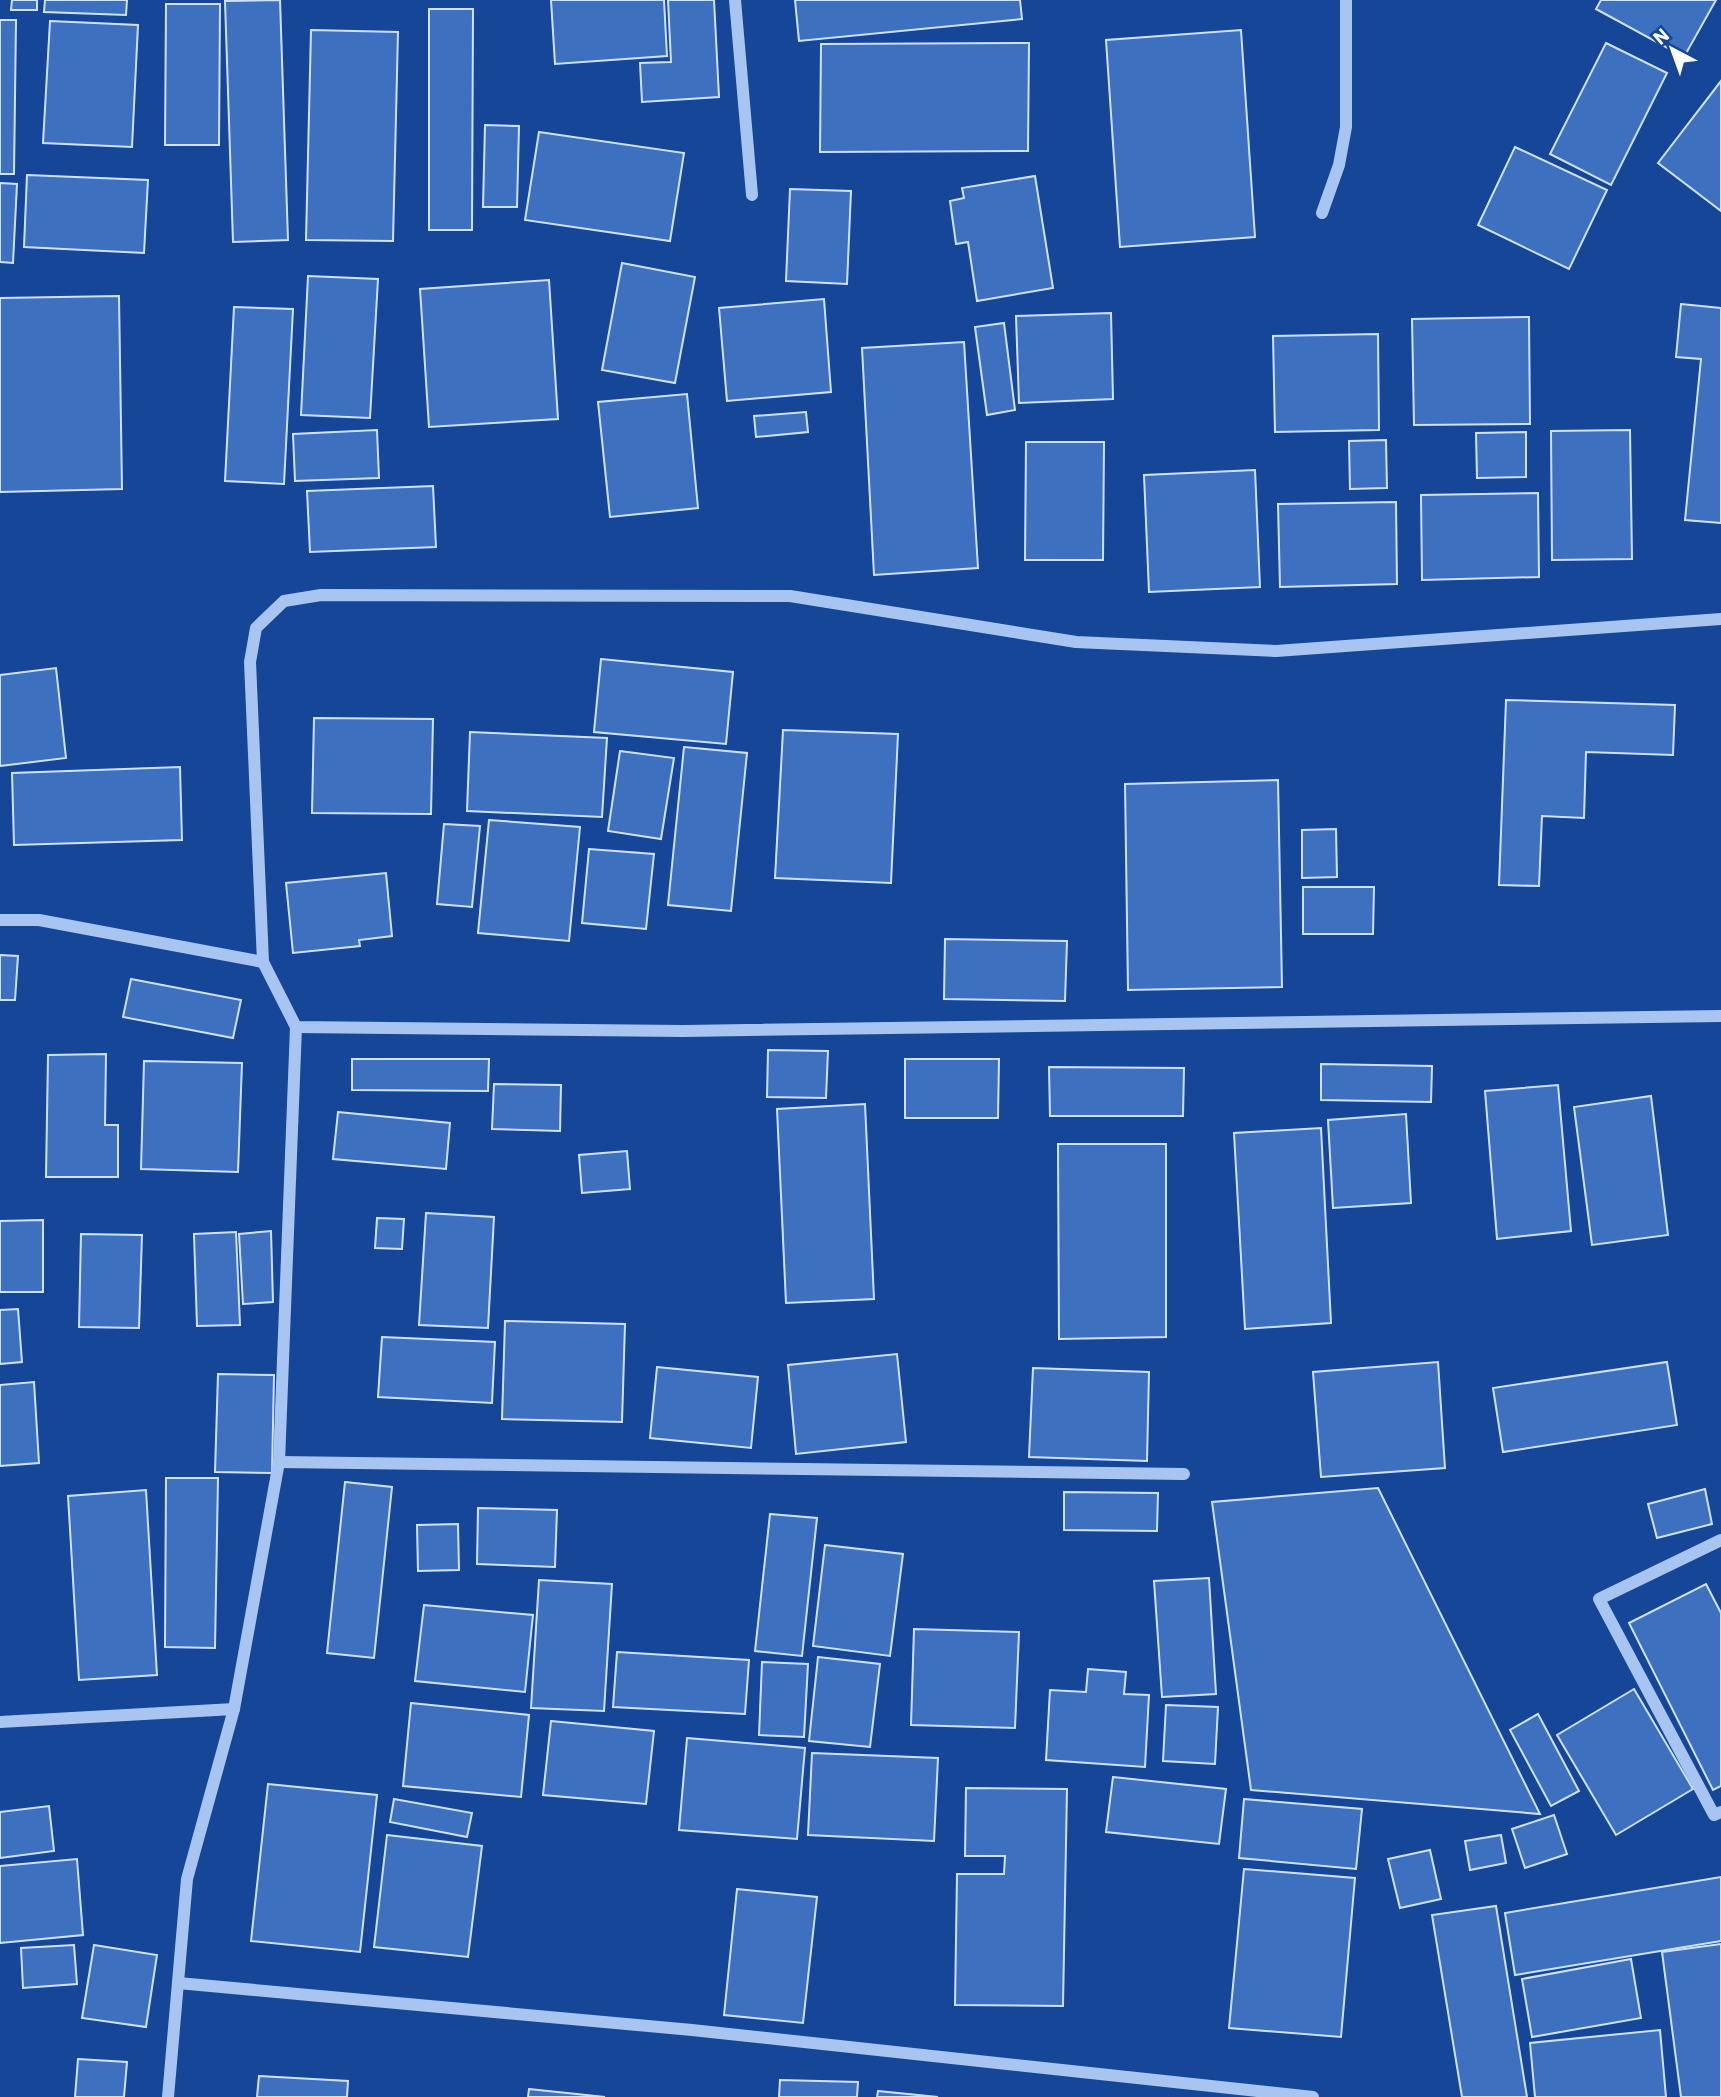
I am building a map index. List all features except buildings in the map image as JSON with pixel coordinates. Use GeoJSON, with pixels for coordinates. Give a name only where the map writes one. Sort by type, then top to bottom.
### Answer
{"type":"FeatureCollection","features":[{"type":"Feature","properties":{"kind":"street"},"geometry":{"type":"LineString","coordinates":[[735,0],[752,195]]}},
{"type":"Feature","properties":{"kind":"street"},"geometry":{"type":"LineString","coordinates":[[1322,213],[1339,165],[1346,127],[1346,0]]}},
{"type":"Feature","properties":{"kind":"street"},"geometry":{"type":"LineString","coordinates":[[168,2097],[187,1879],[234,1709],[279,1462],[296,1027],[262,962],[250,662],[256,628],[284,601],[321,594],[790,596],[1076,642],[1276,651],[1721,619]]}},
{"type":"Feature","properties":{"kind":"street"},"geometry":{"type":"LineString","coordinates":[[0,920],[39,920],[262,962]]}},
{"type":"Feature","properties":{"kind":"street"},"geometry":{"type":"LineString","coordinates":[[296,1027],[682,1031],[1721,1016]]}},
{"type":"Feature","properties":{"kind":"street"},"geometry":{"type":"LineString","coordinates":[[279,1462],[1184,1474]]}},
{"type":"Feature","properties":{"kind":"street"},"geometry":{"type":"LineString","coordinates":[[1721,1540],[1599,1599],[1714,1815],[1721,1812]]}},
{"type":"Feature","properties":{"kind":"street"},"geometry":{"type":"LineString","coordinates":[[0,1722],[234,1709]]}},
{"type":"Feature","properties":{"kind":"street"},"geometry":{"type":"LineString","coordinates":[[177,1983],[692,2030],[1313,2097]]}}]}
